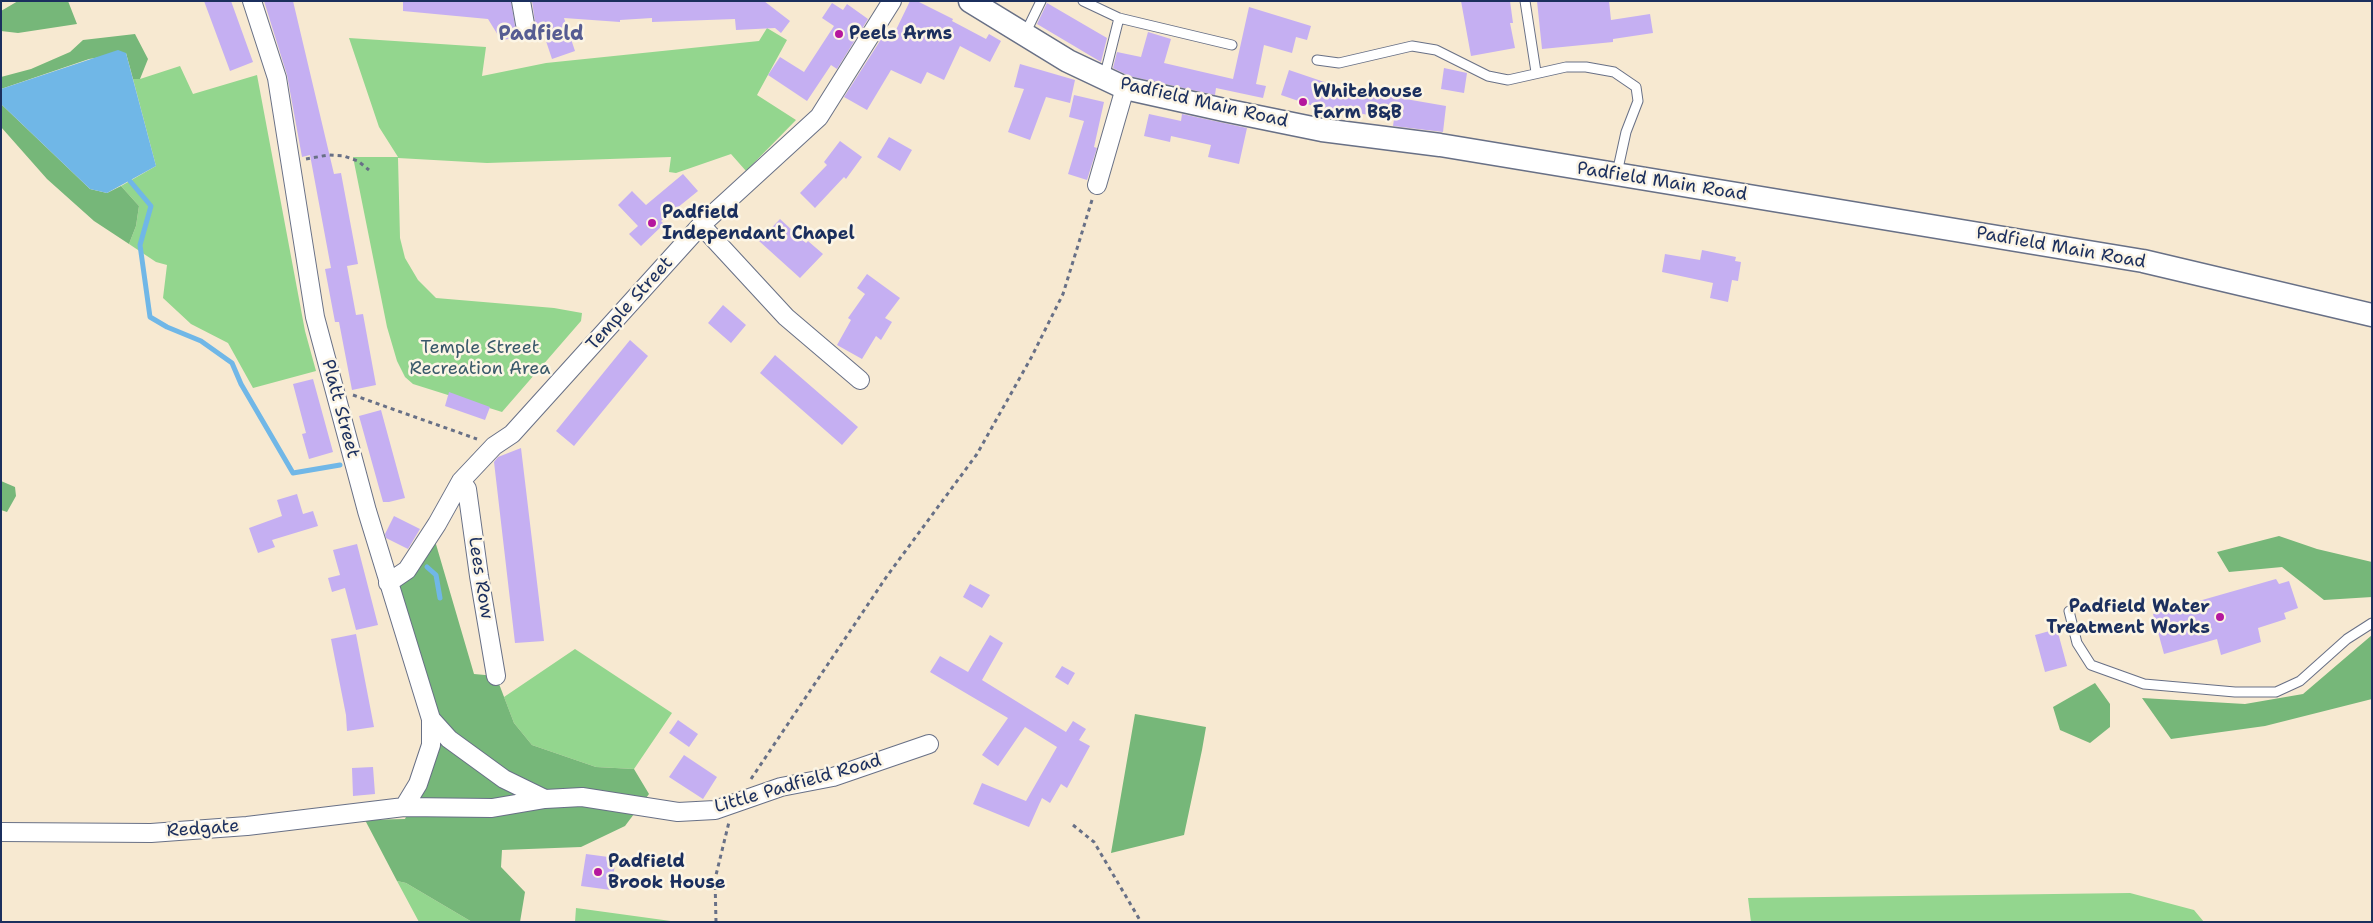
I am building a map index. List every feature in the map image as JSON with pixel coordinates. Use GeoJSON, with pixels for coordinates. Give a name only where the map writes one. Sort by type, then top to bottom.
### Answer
{"type":"FeatureCollection","features":[{"type":"Feature","properties":{"kind":"street","name":"Platt Street"},"geometry":{"type":"LineString","coordinates":[[252,1],[278,78],[315,317],[388,583],[432,719],[431,746],[418,784],[404,807]]}},
{"type":"Feature","properties":{"kind":"street"},"geometry":{"type":"LineString","coordinates":[[521,1],[526,24]]}},
{"type":"Feature","properties":{"kind":"street","name":"Temple Street"},"geometry":{"type":"LineString","coordinates":[[388,583],[407,570],[437,524],[461,482],[494,446],[512,434],[701,225],[818,117],[892,1]]}},
{"type":"Feature","properties":{"kind":"street","name":"Padfield Main Road"},"geometry":{"type":"LineString","coordinates":[[970,1],[1068,61],[1125,88],[1322,130],[1440,145],[1616,176],[1696,186],[2143,261],[2372,315]]}},
{"type":"Feature","properties":{"kind":"street"},"geometry":{"type":"LineString","coordinates":[[1097,185],[1125,88]]}},
{"type":"Feature","properties":{"kind":"street"},"geometry":{"type":"LineString","coordinates":[[701,225],[786,317],[860,380]]}},
{"type":"Feature","properties":{"kind":"street","name":"Lees Row"},"geometry":{"type":"LineString","coordinates":[[461,482],[467,489],[478,576],[496,676]]}},
{"type":"Feature","properties":{"kind":"street","name":"Little Padfield Road"},"geometry":{"type":"LineString","coordinates":[[432,719],[449,739],[504,779],[545,799]]}},
{"type":"Feature","properties":{"kind":"street","name":"Little Padfield Road"},"geometry":{"type":"LineString","coordinates":[[404,807],[492,808],[545,799],[582,798],[678,812],[716,810],[781,787],[833,777],[929,744]]}},
{"type":"Feature","properties":{"kind":"street","name":"Redgate"},"geometry":{"type":"LineString","coordinates":[[1,832],[170,831],[247,826],[404,807]]}},
{"type":"Feature","properties":{"kind":"lane"},"geometry":{"type":"LineString","coordinates":[[1025,34],[1041,1]]}},
{"type":"Feature","properties":{"kind":"lane"},"geometry":{"type":"LineString","coordinates":[[1083,1],[1119,18],[1232,45]]}},
{"type":"Feature","properties":{"kind":"lane"},"geometry":{"type":"LineString","coordinates":[[1525,1],[1536,72]]}},
{"type":"Feature","properties":{"kind":"lane"},"geometry":{"type":"LineString","coordinates":[[1104,78],[1119,18]]}},
{"type":"Feature","properties":{"kind":"lane"},"geometry":{"type":"LineString","coordinates":[[1317,60],[1339,63],[1412,46],[1436,50],[1488,76],[1508,80],[1536,72],[1566,67],[1586,67],[1614,72],[1636,87],[1638,101],[1626,132],[1616,176]]}},
{"type":"Feature","properties":{"kind":"lane"},"geometry":{"type":"LineString","coordinates":[[2069,611],[2077,643],[2091,665],[2144,684],[2235,692],[2276,692],[2300,681],[2347,639],[2372,622]]}},
{"type":"Feature","properties":{"kind":"path"},"geometry":{"type":"LineString","coordinates":[[290,162],[328,156],[344,156],[358,161],[369,170]]}},
{"type":"Feature","properties":{"kind":"path"},"geometry":{"type":"LineString","coordinates":[[716,922],[715,879],[734,804],[887,576],[977,454],[1031,358],[1062,294],[1097,185]]}},
{"type":"Feature","properties":{"kind":"path"},"geometry":{"type":"LineString","coordinates":[[336,394],[354,395],[494,446]]}},
{"type":"Feature","properties":{"kind":"path"},"geometry":{"type":"LineString","coordinates":[[1073,825],[1094,842],[1141,922]]}},
{"type":"Feature","properties":{"kind":"green space"},"geometry":{"type":"Polygon","coordinates":[[[18,1],[68,1],[77,24],[18,33],[1,31],[1,11],[18,1]]]}},
{"type":"Feature","properties":{"kind":"green space","name":"Temple Street Recreation Area"},"geometry":{"type":"Polygon","coordinates":[[[767,28],[787,40],[757,95],[796,120],[746,171],[731,154],[676,173],[669,172],[671,157],[487,163],[398,158],[400,238],[405,258],[418,280],[436,298],[554,308],[582,313],[581,321],[502,412],[413,384],[405,377],[397,361],[387,327],[353,157],[398,157],[379,127],[349,38],[486,47],[482,76],[546,63],[759,41],[767,28]]]}},
{"type":"Feature","properties":{"kind":"green space"},"geometry":{"type":"Polygon","coordinates":[[[135,34],[148,59],[140,79],[133,79],[126,53],[89,59],[1,89],[1,77],[31,69],[70,52],[83,40],[135,34]]]}},
{"type":"Feature","properties":{"kind":"green space"},"geometry":{"type":"Polygon","coordinates":[[[180,66],[193,94],[257,75],[305,331],[316,371],[253,388],[228,343],[191,324],[163,298],[167,265],[156,262],[129,244],[136,226],[139,206],[121,186],[156,166],[133,79],[140,79],[180,66]]]}},
{"type":"Feature","properties":{"kind":"green space"},"geometry":{"type":"Polygon","coordinates":[[[1,104],[90,189],[107,193],[121,186],[139,206],[136,226],[129,244],[94,221],[47,179],[1,127],[1,104]]]}},
{"type":"Feature","properties":{"kind":"green space"},"geometry":{"type":"Polygon","coordinates":[[[1,481],[15,487],[16,496],[7,512],[1,510],[1,481]]]}},
{"type":"Feature","properties":{"kind":"green space"},"geometry":{"type":"Polygon","coordinates":[[[433,534],[474,674],[496,676],[514,723],[532,745],[596,767],[634,769],[649,794],[625,826],[581,847],[502,850],[501,867],[525,892],[520,922],[472,922],[406,883],[397,881],[365,820],[405,819],[438,747],[394,586],[433,534]]]}},
{"type":"Feature","properties":{"kind":"green space"},"geometry":{"type":"Polygon","coordinates":[[[2279,536],[2317,549],[2372,562],[2372,597],[2324,600],[2282,567],[2229,572],[2217,552],[2279,536]]]}},
{"type":"Feature","properties":{"kind":"green space"},"geometry":{"type":"Polygon","coordinates":[[[2372,635],[2372,699],[2265,726],[2171,739],[2142,698],[2245,704],[2303,694],[2372,635]]]}},
{"type":"Feature","properties":{"kind":"green space"},"geometry":{"type":"Polygon","coordinates":[[[575,649],[672,713],[634,769],[596,767],[532,745],[514,723],[504,697],[575,649]]]}},
{"type":"Feature","properties":{"kind":"green space"},"geometry":{"type":"Polygon","coordinates":[[[2095,683],[2110,704],[2110,727],[2090,743],[2060,730],[2053,707],[2095,683]]]}},
{"type":"Feature","properties":{"kind":"green space"},"geometry":{"type":"Polygon","coordinates":[[[1135,714],[1206,727],[1184,835],[1111,853],[1135,714]]]}},
{"type":"Feature","properties":{"kind":"green space"},"geometry":{"type":"Polygon","coordinates":[[[397,881],[406,883],[472,922],[419,922],[397,881]]]}},
{"type":"Feature","properties":{"kind":"green space"},"geometry":{"type":"Polygon","coordinates":[[[2130,893],[2194,910],[2204,922],[1751,922],[1748,898],[2130,893]]]}},
{"type":"Feature","properties":{"kind":"green space"},"geometry":{"type":"Polygon","coordinates":[[[576,908],[678,922],[575,922],[576,908]]]}},
{"type":"Feature","properties":{"kind":"water"},"geometry":{"type":"Polygon","coordinates":[[[118,50],[126,53],[156,166],[107,193],[90,189],[1,104],[1,89],[118,50]]]}},
{"type":"Feature","properties":{"kind":"building"},"geometry":{"type":"Polygon","coordinates":[[[204,1],[231,1],[253,62],[230,71],[204,1]]]}},
{"type":"Feature","properties":{"kind":"building"},"geometry":{"type":"Polygon","coordinates":[[[264,1],[293,1],[334,174],[341,173],[358,264],[347,266],[356,315],[363,314],[376,385],[352,390],[339,322],[335,322],[325,269],[331,268],[310,155],[302,157],[287,75],[264,1]]]}},
{"type":"Feature","properties":{"kind":"building"},"geometry":{"type":"Polygon","coordinates":[[[403,1],[511,1],[515,26],[522,34],[501,40],[488,19],[403,11],[403,1]]]}},
{"type":"Feature","properties":{"kind":"building"},"geometry":{"type":"Polygon","coordinates":[[[532,1],[764,1],[790,21],[781,33],[775,28],[736,30],[735,19],[652,22],[652,18],[620,20],[620,22],[564,18],[575,51],[552,59],[541,26],[534,29],[532,1]]]}},
{"type":"Feature","properties":{"kind":"building"},"geometry":{"type":"Polygon","coordinates":[[[910,1],[917,1],[953,19],[952,21],[986,39],[989,34],[1001,41],[990,62],[960,46],[944,80],[927,72],[921,84],[891,70],[867,110],[844,97],[887,30],[894,34],[910,1]]]}},
{"type":"Feature","properties":{"kind":"building"},"geometry":{"type":"Polygon","coordinates":[[[1461,1],[1510,1],[1513,23],[1510,23],[1515,48],[1471,56],[1461,1]]]}},
{"type":"Feature","properties":{"kind":"building"},"geometry":{"type":"Polygon","coordinates":[[[1537,1],[1609,1],[1611,20],[1650,14],[1653,33],[1613,39],[1613,42],[1542,49],[1537,1]]]}},
{"type":"Feature","properties":{"kind":"building"},"geometry":{"type":"Polygon","coordinates":[[[832,3],[843,10],[847,4],[868,19],[837,69],[831,65],[807,101],[768,75],[780,57],[804,72],[834,26],[822,18],[832,3]]]}},
{"type":"Feature","properties":{"kind":"building"},"geometry":{"type":"Polygon","coordinates":[[[1047,3],[1107,38],[1101,62],[1037,24],[1047,3]]]}},
{"type":"Feature","properties":{"kind":"building"},"geometry":{"type":"Polygon","coordinates":[[[1249,7],[1311,26],[1307,40],[1296,37],[1292,53],[1264,45],[1256,84],[1266,86],[1263,98],[1216,88],[1215,95],[1129,76],[1113,68],[1117,52],[1141,57],[1148,32],[1171,39],[1164,63],[1233,79],[1249,7]]]}},
{"type":"Feature","properties":{"kind":"building"},"geometry":{"type":"Polygon","coordinates":[[[1020,64],[1075,80],[1070,103],[1046,97],[1030,140],[1008,132],[1024,89],[1014,87],[1020,64]]]}},
{"type":"Feature","properties":{"kind":"building"},"geometry":{"type":"Polygon","coordinates":[[[1444,68],[1467,73],[1464,93],[1441,89],[1444,68]]]}},
{"type":"Feature","properties":{"kind":"building"},"geometry":{"type":"Polygon","coordinates":[[[1289,70],[1342,88],[1446,106],[1443,132],[1393,126],[1394,119],[1326,108],[1325,110],[1281,95],[1289,70]]]}},
{"type":"Feature","properties":{"kind":"building"},"geometry":{"type":"Polygon","coordinates":[[[1074,95],[1104,102],[1094,147],[1097,148],[1087,180],[1068,174],[1084,121],[1069,117],[1074,95]]]}},
{"type":"Feature","properties":{"kind":"building"},"geometry":{"type":"Polygon","coordinates":[[[1149,114],[1181,121],[1182,114],[1247,128],[1239,164],[1208,157],[1211,145],[1171,136],[1170,142],[1144,136],[1149,114]]]}},
{"type":"Feature","properties":{"kind":"building"},"geometry":{"type":"Polygon","coordinates":[[[889,137],[912,150],[900,171],[877,157],[889,137]]]}},
{"type":"Feature","properties":{"kind":"building"},"geometry":{"type":"Polygon","coordinates":[[[840,141],[862,157],[846,179],[844,177],[815,208],[800,193],[827,165],[824,162],[840,141]]]}},
{"type":"Feature","properties":{"kind":"building"},"geometry":{"type":"Polygon","coordinates":[[[683,174],[698,191],[661,221],[664,224],[641,246],[629,234],[638,226],[618,205],[632,191],[646,205],[683,174]]]}},
{"type":"Feature","properties":{"kind":"building"},"geometry":{"type":"Polygon","coordinates":[[[780,219],[806,243],[808,241],[823,254],[800,278],[759,241],[780,219]]]}},
{"type":"Feature","properties":{"kind":"building"},"geometry":{"type":"Polygon","coordinates":[[[1702,250],[1736,257],[1735,261],[1741,262],[1738,281],[1732,280],[1728,302],[1710,298],[1713,283],[1662,272],[1665,254],[1700,260],[1702,250]]]}},
{"type":"Feature","properties":{"kind":"building"},"geometry":{"type":"Polygon","coordinates":[[[867,274],[900,298],[885,318],[892,322],[881,340],[876,336],[862,359],[837,345],[851,320],[848,318],[865,294],[857,288],[867,274]]]}},
{"type":"Feature","properties":{"kind":"building"},"geometry":{"type":"Polygon","coordinates":[[[723,305],[746,325],[731,343],[708,323],[723,305]]]}},
{"type":"Feature","properties":{"kind":"building"},"geometry":{"type":"Polygon","coordinates":[[[630,340],[648,356],[574,446],[556,431],[630,340]]]}},
{"type":"Feature","properties":{"kind":"building"},"geometry":{"type":"Polygon","coordinates":[[[775,355],[858,427],[842,445],[760,373],[775,355]]]}},
{"type":"Feature","properties":{"kind":"building"},"geometry":{"type":"Polygon","coordinates":[[[313,379],[333,452],[309,459],[302,434],[306,433],[293,384],[313,379]]]}},
{"type":"Feature","properties":{"kind":"building"},"geometry":{"type":"Polygon","coordinates":[[[449,392],[490,407],[485,420],[445,406],[449,392]]]}},
{"type":"Feature","properties":{"kind":"building"},"geometry":{"type":"Polygon","coordinates":[[[381,410],[405,498],[389,502],[383,502],[359,416],[381,410]]]}},
{"type":"Feature","properties":{"kind":"building"},"geometry":{"type":"Polygon","coordinates":[[[521,448],[544,641],[515,643],[494,462],[498,457],[521,448]]]}},
{"type":"Feature","properties":{"kind":"building"},"geometry":{"type":"Polygon","coordinates":[[[297,494],[303,514],[313,511],[318,526],[272,540],[275,547],[258,553],[249,528],[282,516],[277,500],[297,494]]]}},
{"type":"Feature","properties":{"kind":"building"},"geometry":{"type":"Polygon","coordinates":[[[394,516],[420,529],[408,549],[386,538],[385,534],[394,516]]]}},
{"type":"Feature","properties":{"kind":"building"},"geometry":{"type":"Polygon","coordinates":[[[357,544],[378,625],[356,630],[345,588],[332,592],[328,578],[340,575],[333,550],[357,544]]]}},
{"type":"Feature","properties":{"kind":"building","name":"Padfield Water Treatment Works"},"geometry":{"type":"Polygon","coordinates":[[[2276,579],[2279,584],[2289,581],[2298,608],[2284,613],[2286,619],[2258,628],[2261,642],[2221,655],[2217,639],[2164,654],[2153,614],[2276,579]]]}},
{"type":"Feature","properties":{"kind":"building"},"geometry":{"type":"Polygon","coordinates":[[[970,584],[990,595],[982,608],[963,597],[970,584]]]}},
{"type":"Feature","properties":{"kind":"building"},"geometry":{"type":"Polygon","coordinates":[[[2057,629],[2067,666],[2045,672],[2035,635],[2057,629]]]}},
{"type":"Feature","properties":{"kind":"building"},"geometry":{"type":"Polygon","coordinates":[[[356,634],[374,727],[347,731],[346,715],[331,639],[356,634]]]}},
{"type":"Feature","properties":{"kind":"building"},"geometry":{"type":"Polygon","coordinates":[[[990,635],[1003,643],[982,680],[1066,732],[1073,721],[1086,729],[1079,740],[1090,746],[1067,788],[1061,784],[1050,803],[1042,798],[1029,827],[973,804],[982,783],[1026,801],[1057,747],[1025,727],[998,766],[982,755],[1008,718],[930,672],[940,656],[968,672],[990,635]]]}},
{"type":"Feature","properties":{"kind":"building"},"geometry":{"type":"Polygon","coordinates":[[[1062,666],[1075,673],[1068,685],[1055,677],[1062,666]]]}},
{"type":"Feature","properties":{"kind":"building"},"geometry":{"type":"Polygon","coordinates":[[[678,720],[698,734],[689,747],[669,733],[678,720]]]}},
{"type":"Feature","properties":{"kind":"building"},"geometry":{"type":"Polygon","coordinates":[[[684,755],[717,777],[703,799],[669,777],[684,755]]]}},
{"type":"Feature","properties":{"kind":"building"},"geometry":{"type":"Polygon","coordinates":[[[373,767],[375,794],[353,796],[352,768],[373,767]]]}},
{"type":"Feature","properties":{"kind":"building","name":"Padfield Brook House"},"geometry":{"type":"Polygon","coordinates":[[[586,854],[616,858],[611,890],[581,886],[586,854]]]}},
{"type":"Feature","properties":{"kind":"waterway"},"geometry":{"type":"LineString","coordinates":[[130,181],[151,206],[140,245],[150,317],[167,327],[201,341],[232,363],[241,384],[293,473],[340,465]]}},
{"type":"Feature","properties":{"kind":"waterway"},"geometry":{"type":"LineString","coordinates":[[427,567],[436,575],[440,598]]}},
{"type":"Feature","properties":{"kind":"place","name":"Peels Arms"},"geometry":{"type":"Point","coordinates":[839,34]}},
{"type":"Feature","properties":{"kind":"place","name":"Whitehouse Farm B&B"},"geometry":{"type":"Point","coordinates":[1303,102]}},
{"type":"Feature","properties":{"kind":"place","name":"Padfield Independant Chapel"},"geometry":{"type":"Point","coordinates":[652,223]}},
{"type":"Feature","properties":{"kind":"place","name":"Padfield Water Treatment Works"},"geometry":{"type":"Point","coordinates":[2220,617]}},
{"type":"Feature","properties":{"kind":"place","name":"Padfield Brook House"},"geometry":{"type":"Point","coordinates":[598,872]}},
{"type":"Feature","properties":{"kind":"district","name":"Padfield"},"geometry":{"type":"Point","coordinates":[541,35]}}]}
